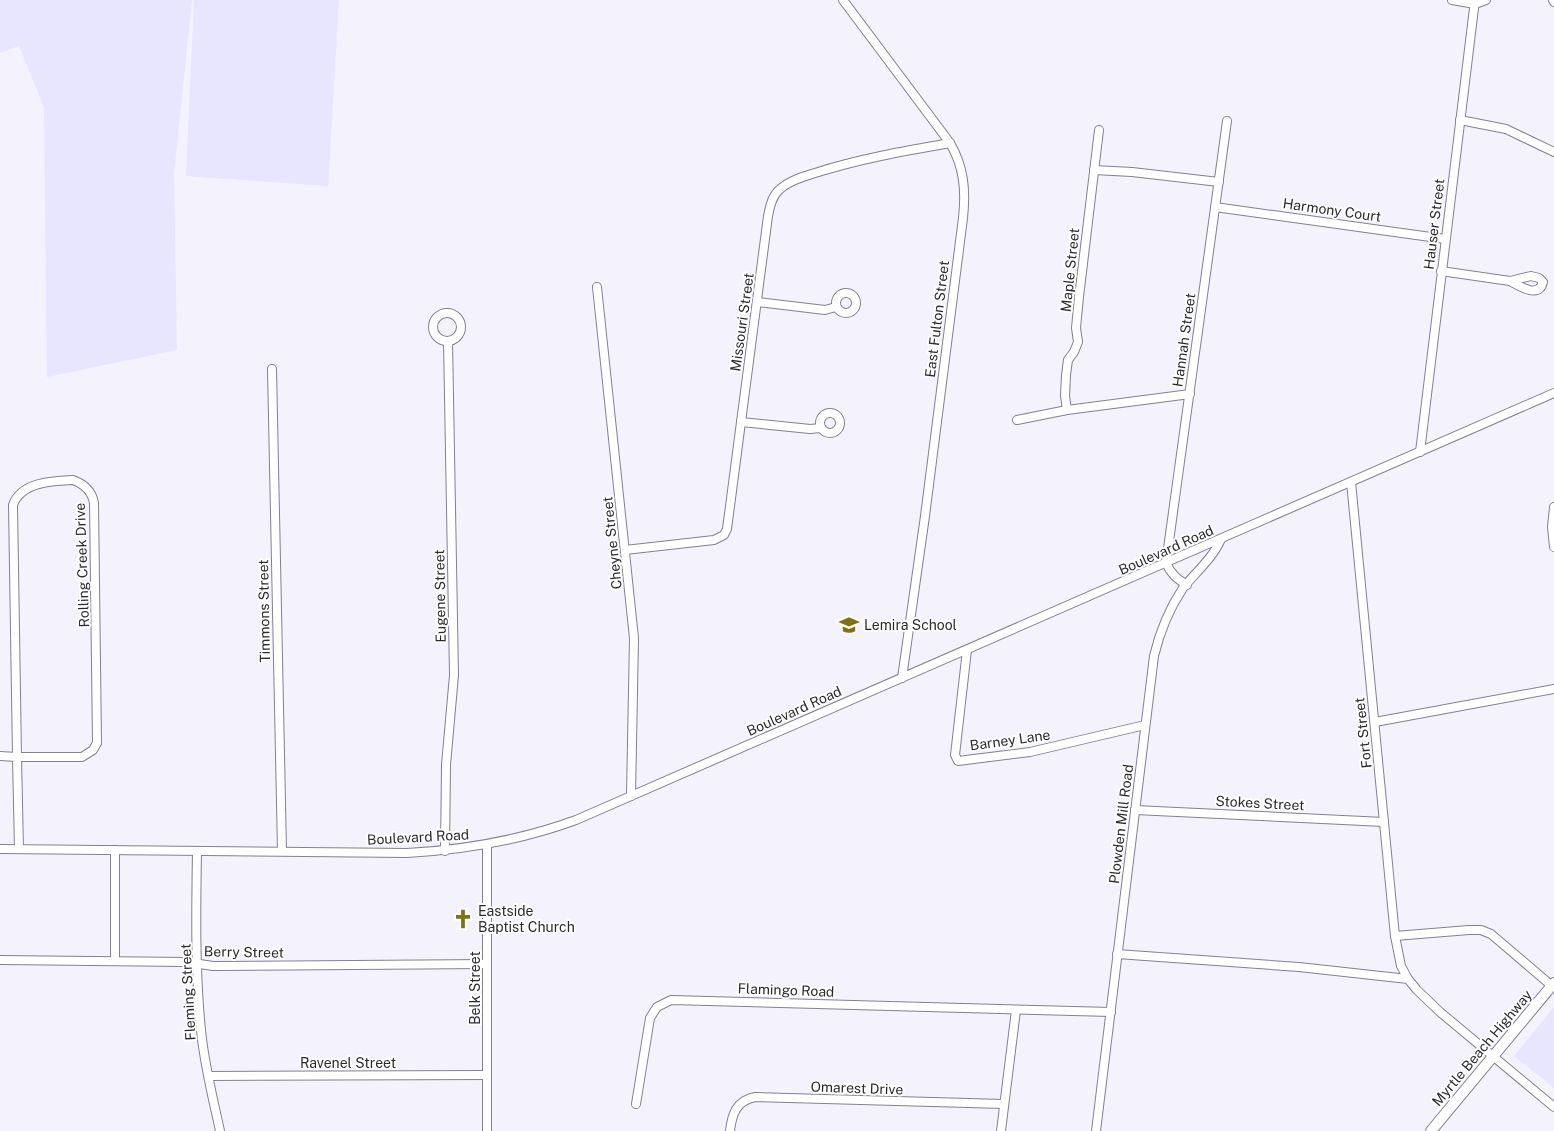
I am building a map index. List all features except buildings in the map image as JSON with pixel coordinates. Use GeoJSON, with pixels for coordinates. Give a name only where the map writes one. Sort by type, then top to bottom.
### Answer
{"type":"FeatureCollection","features":[{"type":"Feature","properties":{"kind":"main road","name":"Myrtle Beach Highway"},"geometry":{"type":"LineString","coordinates":[[1431,1131],[1553,985]]}},
{"type":"Feature","properties":{"kind":"street","name":"East Fulton Street"},"geometry":{"type":"LineString","coordinates":[[843,0],[950,143],[962,170],[965,202],[925,516],[902,678]]}},
{"type":"Feature","properties":{"kind":"street"},"geometry":{"type":"LineString","coordinates":[[1452,0],[1475,2],[1486,0]]}},
{"type":"Feature","properties":{"kind":"street","name":"Hauser Street"},"geometry":{"type":"LineString","coordinates":[[1420,452],[1475,2]]}},
{"type":"Feature","properties":{"kind":"street"},"geometry":{"type":"LineString","coordinates":[[1460,120],[1513,132],[1554,152]]}},
{"type":"Feature","properties":{"kind":"street","name":"Hannah Street"},"geometry":{"type":"LineString","coordinates":[[1166,563],[1227,121]]}},
{"type":"Feature","properties":{"kind":"street","name":"Maple Street"},"geometry":{"type":"LineString","coordinates":[[1067,410],[1064,396],[1066,375],[1068,360],[1077,345],[1076,328],[1079,297],[1099,130]]}},
{"type":"Feature","properties":{"kind":"street","name":"Missouri Street"},"geometry":{"type":"LineString","coordinates":[[625,550],[714,540],[724,535],[728,526],[771,202],[776,193],[784,186],[800,178],[840,166],[888,154],[950,143]]}},
{"type":"Feature","properties":{"kind":"street"},"geometry":{"type":"LineString","coordinates":[[1094,170],[1132,172],[1219,182]]}},
{"type":"Feature","properties":{"kind":"street","name":"Harmony Court"},"geometry":{"type":"LineString","coordinates":[[1215,206],[1445,239]]}},
{"type":"Feature","properties":{"kind":"street"},"geometry":{"type":"LineString","coordinates":[[1441,271],[1510,280]]}},
{"type":"Feature","properties":{"kind":"street","name":"Cheyne Street"},"geometry":{"type":"LineString","coordinates":[[597,287],[634,638],[631,796]]}},
{"type":"Feature","properties":{"kind":"street"},"geometry":{"type":"LineString","coordinates":[[757,302],[825,310],[836,307]]}},
{"type":"Feature","properties":{"kind":"street","name":"Eugene Street"},"geometry":{"type":"LineString","coordinates":[[445,851],[446,765],[454,675],[448,340]]}},
{"type":"Feature","properties":{"kind":"street","name":"Timmons Street"},"geometry":{"type":"LineString","coordinates":[[272,369],[282,851]]}},
{"type":"Feature","properties":{"kind":"street","name":"Boulevard Road"},"geometry":{"type":"LineString","coordinates":[[0,849],[407,853],[445,851],[487,845],[549,830],[967,650],[1554,393]]}},
{"type":"Feature","properties":{"kind":"street"},"geometry":{"type":"LineString","coordinates":[[1017,420],[1067,410],[1190,394]]}},
{"type":"Feature","properties":{"kind":"street"},"geometry":{"type":"LineString","coordinates":[[741,422],[810,430],[821,428]]}},
{"type":"Feature","properties":{"kind":"street","name":"Rolling Creek Drive"},"geometry":{"type":"LineString","coordinates":[[0,756],[17,757],[82,757],[93,750],[98,743],[94,503],[93,497],[88,490],[72,480],[29,487],[19,494],[13,505],[17,757],[19,849]]}},
{"type":"Feature","properties":{"kind":"street","name":"Fort Street"},"geometry":{"type":"LineString","coordinates":[[1351,482],[1395,936],[1401,966],[1417,990],[1440,1012],[1554,1107]]}},
{"type":"Feature","properties":{"kind":"street"},"geometry":{"type":"LineString","coordinates":[[1554,507],[1552,527],[1554,547]]}},
{"type":"Feature","properties":{"kind":"street","name":"Plowden Mill Road"},"geometry":{"type":"LineString","coordinates":[[1096,1131],[1145,725],[1158,638],[1168,615],[1186,584],[1216,551],[1221,539]]}},
{"type":"Feature","properties":{"kind":"street"},"geometry":{"type":"LineString","coordinates":[[1166,563],[1176,578],[1186,584]]}},
{"type":"Feature","properties":{"kind":"street","name":"Barney Lane"},"geometry":{"type":"LineString","coordinates":[[967,650],[955,755],[958,761],[1030,752],[1145,725]]}},
{"type":"Feature","properties":{"kind":"street"},"geometry":{"type":"LineString","coordinates":[[1374,722],[1554,689]]}},
{"type":"Feature","properties":{"kind":"street","name":"Stokes Street"},"geometry":{"type":"LineString","coordinates":[[1135,810],[1384,822]]}},
{"type":"Feature","properties":{"kind":"street","name":"Belk Street"},"geometry":{"type":"LineString","coordinates":[[487,845],[487,1131]]}},
{"type":"Feature","properties":{"kind":"street"},"geometry":{"type":"LineString","coordinates":[[114,961],[115,850]]}},
{"type":"Feature","properties":{"kind":"street","name":"Fleming Street"},"geometry":{"type":"LineString","coordinates":[[197,851],[201,1032],[220,1131]]}},
{"type":"Feature","properties":{"kind":"street"},"geometry":{"type":"LineString","coordinates":[[1395,936],[1481,930],[1490,934],[1553,985]]}},
{"type":"Feature","properties":{"kind":"street"},"geometry":{"type":"LineString","coordinates":[[1118,954],[1299,967],[1408,979]]}},
{"type":"Feature","properties":{"kind":"street","name":"Berry Street"},"geometry":{"type":"LineString","coordinates":[[0,960],[114,961],[213,966],[487,964]]}},
{"type":"Feature","properties":{"kind":"street","name":"Flamingo Road"},"geometry":{"type":"LineString","coordinates":[[636,1104],[650,1018],[657,1007],[668,1000],[1110,1012]]}},
{"type":"Feature","properties":{"kind":"street"},"geometry":{"type":"LineString","coordinates":[[1001,1131],[1016,1010]]}},
{"type":"Feature","properties":{"kind":"street","name":"Ravenel Street"},"geometry":{"type":"LineString","coordinates":[[209,1076],[487,1075]]}},
{"type":"Feature","properties":{"kind":"street","name":"Omarest Drive"},"geometry":{"type":"LineString","coordinates":[[730,1131],[732,1117],[738,1106],[743,1101],[755,1097],[1004,1104]]}},
{"type":"Feature","properties":{"kind":"shaded area"},"geometry":{"type":"Polygon","coordinates":[[[0,0],[192,0],[174,174],[177,350],[47,377],[44,107],[19,46],[0,53],[0,0]]]}},
{"type":"Feature","properties":{"kind":"shaded area"},"geometry":{"type":"Polygon","coordinates":[[[194,0],[339,0],[328,186],[186,176],[194,0]]]}},
{"type":"Feature","properties":{"kind":"shaded area"},"geometry":{"type":"Polygon","coordinates":[[[1554,1007],[1554,1088],[1514,1056],[1554,1007]]]}},
{"type":"Feature","properties":{"kind":"place","name":"Lemira School"},"geometry":{"type":"Point","coordinates":[849,625]}},
{"type":"Feature","properties":{"kind":"place","name":"Eastside Baptist Church"},"geometry":{"type":"Point","coordinates":[463,919]}}]}
